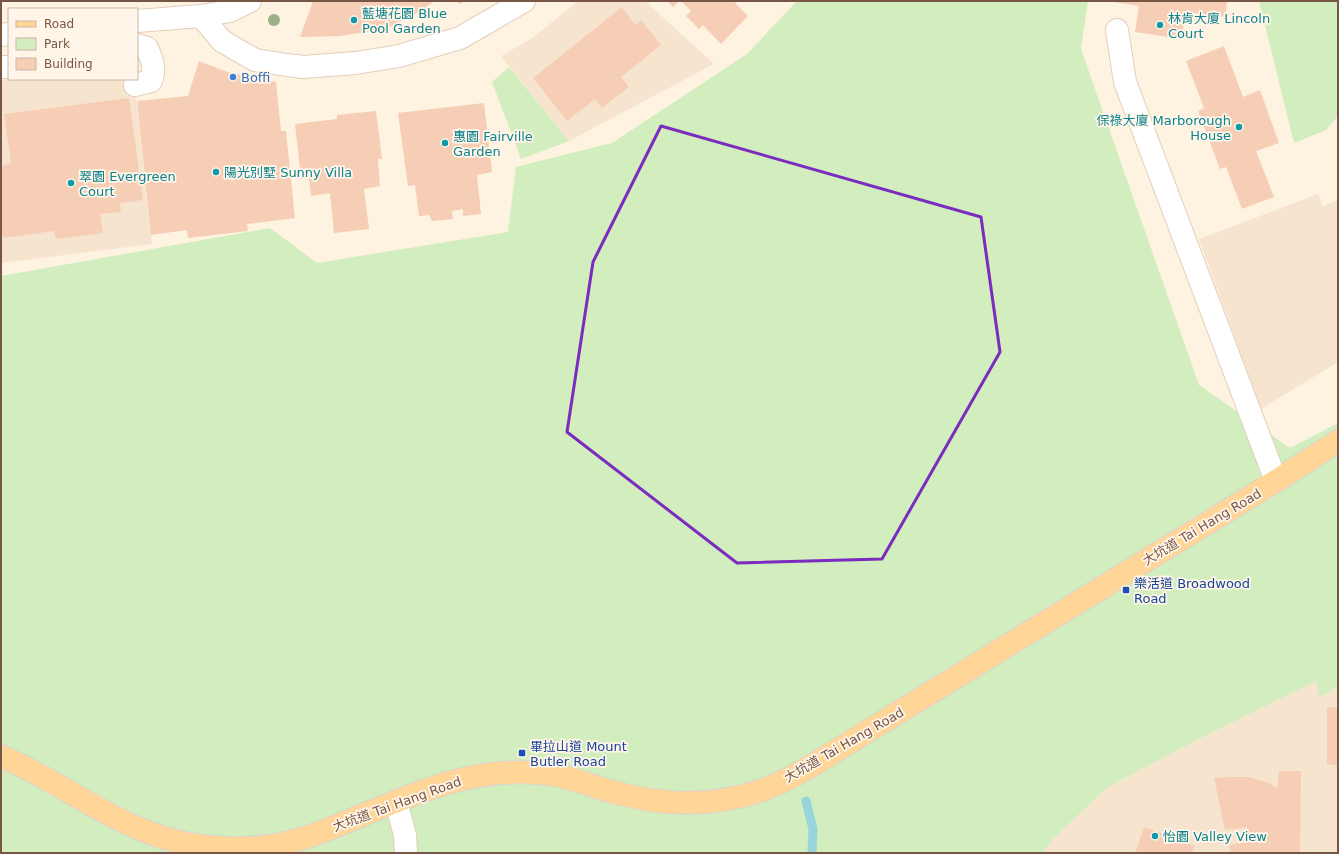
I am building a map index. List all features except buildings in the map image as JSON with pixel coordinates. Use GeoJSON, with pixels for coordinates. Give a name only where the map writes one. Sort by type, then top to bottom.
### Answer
{"type":"FeatureCollection","features":[{"type":"Feature","properties":{"kind":"main road","name":"大坑道 Tai Hang Road"},"geometry":{"type":"LineString","coordinates":[[1,756],[95,807],[164,839],[204,847],[230,849],[258,848],[299,840],[439,786],[490,774],[517,772],[541,773],[568,778],[613,792],[656,801],[682,803],[710,802],[737,797],[764,789],[788,779],[811,766],[1276,482],[1338,441]]}},
{"type":"Feature","properties":{"kind":"street"},"geometry":{"type":"LineString","coordinates":[[138,21],[174,9],[201,16],[230,11],[250,1]]}},
{"type":"Feature","properties":{"kind":"street"},"geometry":{"type":"LineString","coordinates":[[201,16],[222,41],[255,60],[303,66],[356,63],[399,56],[460,38],[524,1]]}},
{"type":"Feature","properties":{"kind":"street"},"geometry":{"type":"LineString","coordinates":[[1117,30],[1125,82],[1276,482]]}},
{"type":"Feature","properties":{"kind":"street"},"geometry":{"type":"LineString","coordinates":[[135,85],[151,81],[154,74],[153,61],[147,48],[138,45]]}},
{"type":"Feature","properties":{"kind":"street"},"geometry":{"type":"LineString","coordinates":[[396,802],[405,835],[406,853]]}},
{"type":"Feature","properties":{"kind":"highlighted area"},"geometry":{"type":"Polygon","coordinates":[[[661,126],[981,217],[1000,352],[882,559],[737,563],[567,432],[593,262],[661,126]]]}},
{"type":"Feature","properties":{"kind":"shaded area"},"geometry":{"type":"Polygon","coordinates":[[[578,1],[645,1],[714,64],[569,141],[501,56],[532,38],[578,1]]]}},
{"type":"Feature","properties":{"kind":"shaded area","name":"翠園 Evergreen Court"},"geometry":{"type":"Polygon","coordinates":[[[1,80],[134,80],[152,244],[1,263],[1,80]]]}},
{"type":"Feature","properties":{"kind":"shaded area"},"geometry":{"type":"Polygon","coordinates":[[[1318,194],[1323,206],[1338,200],[1338,362],[1261,409],[1199,239],[1318,194]]]}},
{"type":"Feature","properties":{"kind":"shaded area"},"geometry":{"type":"Polygon","coordinates":[[[1317,680],[1333,690],[1338,687],[1338,853],[1045,853],[1045,849],[1056,836],[1108,787],[1201,738],[1317,680]]]}},
{"type":"Feature","properties":{"kind":"green space"},"geometry":{"type":"Polygon","coordinates":[[[797,1],[1088,1],[1081,49],[1199,385],[1290,448],[1338,423],[1338,687],[1319,697],[1316,681],[1201,738],[1108,787],[1056,836],[1045,849],[1045,853],[1,853],[1,276],[270,228],[317,263],[508,232],[516,167],[612,143],[747,54],[797,1]]]}},
{"type":"Feature","properties":{"kind":"green space"},"geometry":{"type":"Polygon","coordinates":[[[1259,1],[1338,1],[1338,116],[1326,130],[1294,143],[1259,1]]]}},
{"type":"Feature","properties":{"kind":"green space"},"geometry":{"type":"Polygon","coordinates":[[[509,67],[569,141],[521,159],[492,82],[509,67]]]}},
{"type":"Feature","properties":{"kind":"waterway"},"geometry":{"type":"LineString","coordinates":[[806,801],[813,829],[812,853]]}},
{"type":"Feature","properties":{"kind":"place","name":"藍塘花園 Blue Pool Garden"},"geometry":{"type":"Point","coordinates":[354,20]}},
{"type":"Feature","properties":{"kind":"place","name":"林肯大廈 Lincoln Court"},"geometry":{"type":"Point","coordinates":[1160,25]}},
{"type":"Feature","properties":{"kind":"place","name":"Boffi"},"geometry":{"type":"Point","coordinates":[233,77]}},
{"type":"Feature","properties":{"kind":"place","name":"保祿大廈 Marborough House"},"geometry":{"type":"Point","coordinates":[1239,127]}},
{"type":"Feature","properties":{"kind":"place","name":"惠園 Fairville Garden"},"geometry":{"type":"Point","coordinates":[445,143]}},
{"type":"Feature","properties":{"kind":"place","name":"陽光別墅 Sunny Villa"},"geometry":{"type":"Point","coordinates":[216,172]}},
{"type":"Feature","properties":{"kind":"place","name":"翠園 Evergreen Court"},"geometry":{"type":"Point","coordinates":[71,183]}},
{"type":"Feature","properties":{"kind":"place","name":"樂活道 Broadwood Road"},"geometry":{"type":"Point","coordinates":[1126,590]}},
{"type":"Feature","properties":{"kind":"place","name":"畢拉山道 Mount Butler Road"},"geometry":{"type":"Point","coordinates":[522,753]}},
{"type":"Feature","properties":{"kind":"place","name":"怡園 Valley View"},"geometry":{"type":"Point","coordinates":[1155,836]}}]}
